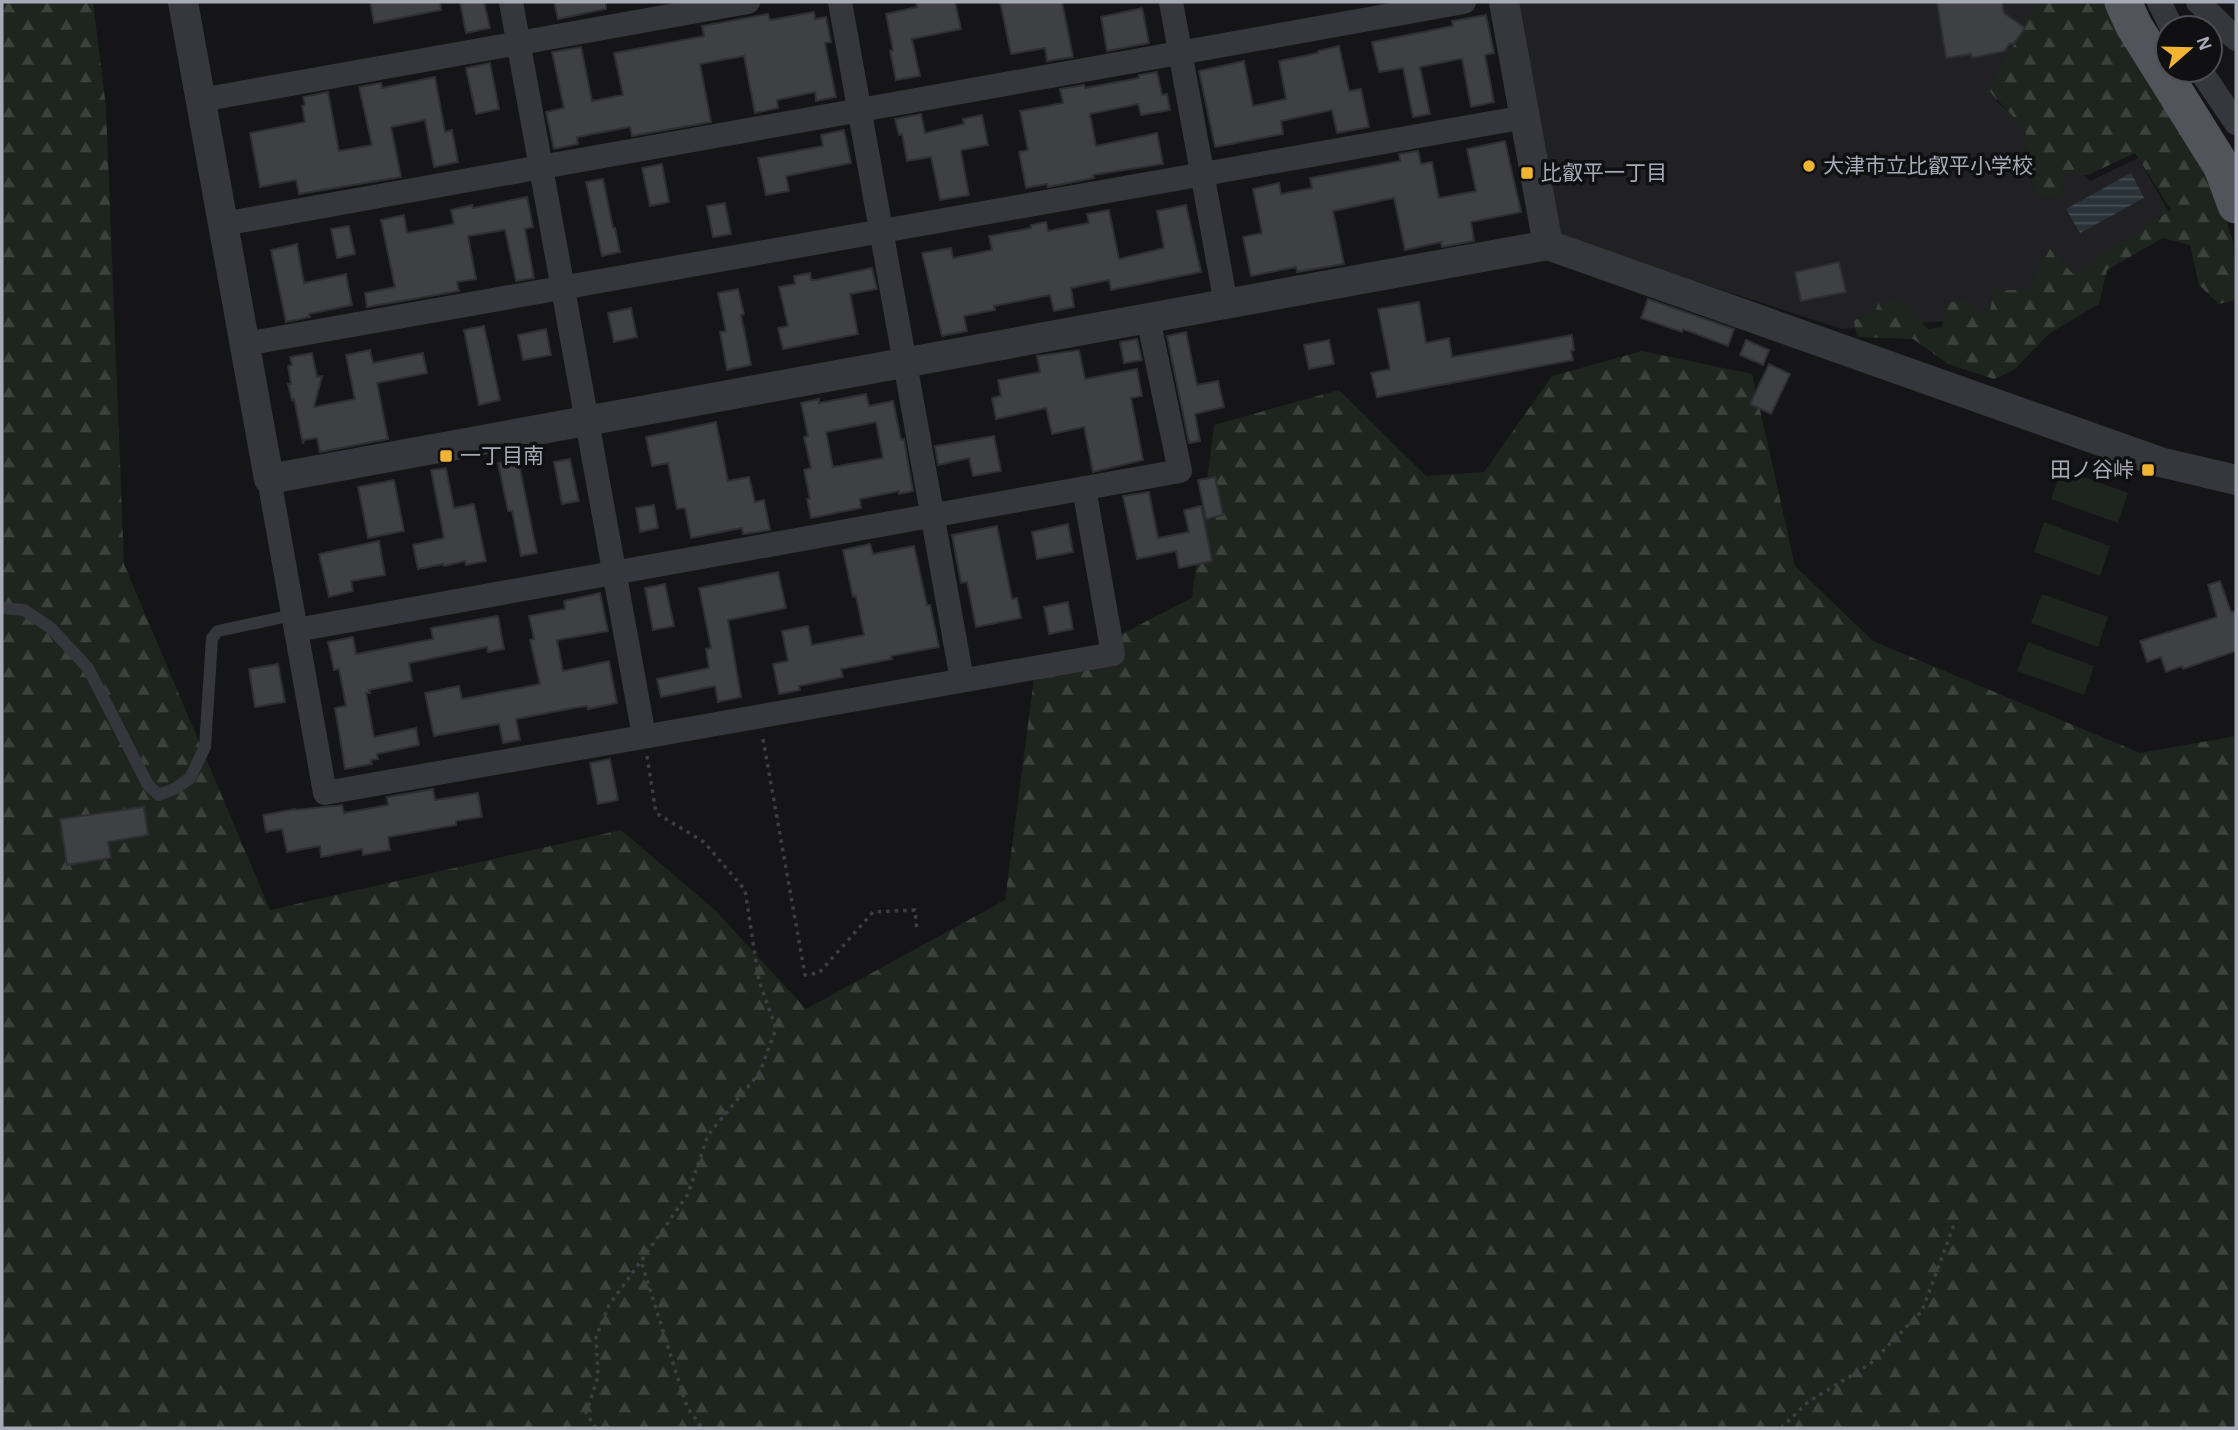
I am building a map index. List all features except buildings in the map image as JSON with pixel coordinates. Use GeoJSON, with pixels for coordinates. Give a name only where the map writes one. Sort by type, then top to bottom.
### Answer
{"type":"FeatureCollection","features":[{"type":"Feature","properties":{"kind":"main road"},"geometry":{"type":"LineString","coordinates":[[2123,2],[2134,26],[2222,167],[2236,205]]}},
{"type":"Feature","properties":{"kind":"street"},"geometry":{"type":"LineString","coordinates":[[183,2],[325,793],[1112,654],[1084,488]]}},
{"type":"Feature","properties":{"kind":"street"},"geometry":{"type":"LineString","coordinates":[[511,2],[644,736]]}},
{"type":"Feature","properties":{"kind":"street"},"geometry":{"type":"LineString","coordinates":[[201,100],[748,2]]}},
{"type":"Feature","properties":{"kind":"street"},"geometry":{"type":"LineString","coordinates":[[840,2],[962,680]]}},
{"type":"Feature","properties":{"kind":"street"},"geometry":{"type":"LineString","coordinates":[[1171,2],[1226,304]]}},
{"type":"Feature","properties":{"kind":"street"},"geometry":{"type":"LineString","coordinates":[[223,224],[1464,2]]}},
{"type":"Feature","properties":{"kind":"street"},"geometry":{"type":"LineString","coordinates":[[1504,2],[1548,246]]}},
{"type":"Feature","properties":{"kind":"street"},"geometry":{"type":"LineString","coordinates":[[2198,2],[2236,39]]}},
{"type":"Feature","properties":{"kind":"street"},"geometry":{"type":"LineString","coordinates":[[2210,84],[2236,123]]}},
{"type":"Feature","properties":{"kind":"street"},"geometry":{"type":"LineString","coordinates":[[245,344],[1525,117]]}},
{"type":"Feature","properties":{"kind":"street"},"geometry":{"type":"LineString","coordinates":[[269,479],[1548,246],[2160,462],[2236,480]]}},
{"type":"Feature","properties":{"kind":"street"},"geometry":{"type":"LineString","coordinates":[[295,622],[614,573],[1180,471],[1148,318]]}},
{"type":"Feature","properties":{"kind":"lane"},"geometry":{"type":"LineString","coordinates":[[2,608],[24,610],[51,628],[88,668],[148,785],[159,795],[191,778],[205,747],[212,638],[218,631],[295,622]]}},
{"type":"Feature","properties":{"kind":"path"},"geometry":{"type":"LineString","coordinates":[[759,716],[805,975],[819,973],[873,912],[915,910],[917,932]]}},
{"type":"Feature","properties":{"kind":"path"},"geometry":{"type":"LineString","coordinates":[[596,1428],[586,1413],[598,1377],[596,1337],[609,1305],[688,1194],[708,1135],[760,1072],[776,1028],[759,981],[745,890],[704,842],[656,813],[644,736]]}},
{"type":"Feature","properties":{"kind":"path"},"geometry":{"type":"LineString","coordinates":[[1781,1428],[1808,1402],[1870,1364],[1922,1311],[1955,1222]]}},
{"type":"Feature","properties":{"kind":"path"},"geometry":{"type":"LineString","coordinates":[[641,1261],[687,1407],[702,1428]]}},
{"type":"Feature","properties":{"kind":"shaded area","name":"大津市立比叡平小学校"},"geometry":{"type":"Polygon","coordinates":[[[1514,2],[2041,2],[2046,16],[1996,101],[2090,181],[2138,158],[2171,216],[2072,280],[1996,317],[1842,329],[1562,238],[1546,174],[1514,2]]]}},
{"type":"Feature","properties":{"kind":"shaded area"},"geometry":{"type":"Polygon","coordinates":[[[2131,173],[2144,198],[2080,233],[2066,209],[2131,173]]]}},
{"type":"Feature","properties":{"kind":"green space"},"geometry":{"type":"Polygon","coordinates":[[[2,2],[93,2],[106,107],[124,564],[270,910],[621,830],[715,910],[806,1009],[1005,900],[1034,679],[1192,598],[1214,425],[1339,390],[1426,476],[1484,472],[1552,376],[1642,351],[1752,374],[1795,566],[1873,641],[2140,753],[2236,736],[2236,1428],[2,1428],[2,2]]]}},
{"type":"Feature","properties":{"kind":"green space"},"geometry":{"type":"Polygon","coordinates":[[[2030,2],[2111,2],[2154,76],[2154,84],[2159,84],[2215,181],[2233,242],[2236,300],[2219,304],[2199,285],[2190,245],[2163,238],[2107,270],[2099,304],[2050,333],[2014,370],[1994,379],[1948,364],[1913,339],[1857,337],[1854,321],[1865,314],[1875,313],[1878,303],[1900,301],[1928,329],[1942,327],[1948,302],[1968,301],[1978,313],[1990,311],[1994,291],[2028,289],[2050,249],[2073,274],[2171,210],[2135,153],[2088,175],[2063,173],[2061,197],[2042,197],[2025,171],[2026,130],[1989,91],[2032,12],[2030,2]]]}},
{"type":"Feature","properties":{"kind":"green space"},"geometry":{"type":"Polygon","coordinates":[[[2062,469],[2128,493],[2118,523],[2051,499],[2062,469]]]}},
{"type":"Feature","properties":{"kind":"green space"},"geometry":{"type":"Polygon","coordinates":[[[2044,522],[2110,546],[2100,576],[2034,552],[2044,522]]]}},
{"type":"Feature","properties":{"kind":"green space"},"geometry":{"type":"Polygon","coordinates":[[[2042,594],[2108,617],[2098,647],[2031,623],[2042,594]]]}},
{"type":"Feature","properties":{"kind":"green space"},"geometry":{"type":"Polygon","coordinates":[[[2028,642],[2094,666],[2084,695],[2017,671],[2028,642]]]}},
{"type":"Feature","properties":{"kind":"place","name":"大津市立比叡平小学校"},"geometry":{"type":"Point","coordinates":[1809,166]}},
{"type":"Feature","properties":{"kind":"place","name":"比叡平一丁目"},"geometry":{"type":"Point","coordinates":[1527,173]}},
{"type":"Feature","properties":{"kind":"place","name":"一丁目南"},"geometry":{"type":"Point","coordinates":[446,456]}},
{"type":"Feature","properties":{"kind":"place","name":"田ノ谷峠"},"geometry":{"type":"Point","coordinates":[2148,470]}}]}
